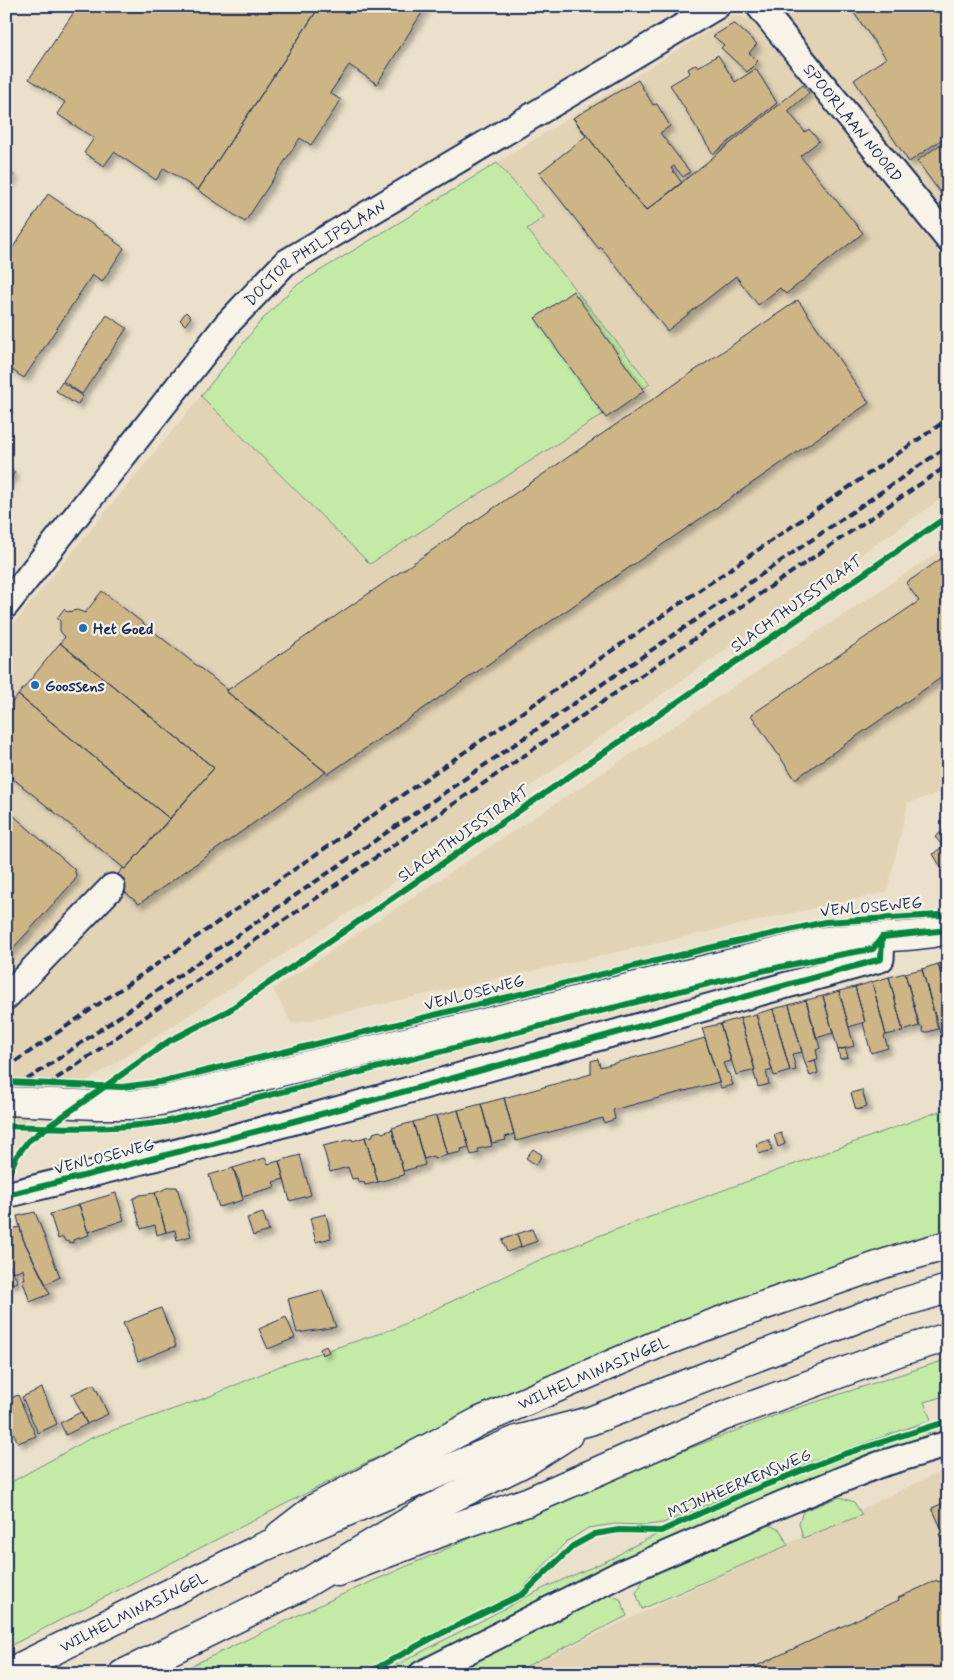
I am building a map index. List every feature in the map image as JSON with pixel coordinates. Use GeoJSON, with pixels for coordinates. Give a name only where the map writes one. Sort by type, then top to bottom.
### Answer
{"type":"FeatureCollection","features":[{"type":"Feature","properties":{"kind":"main road","name":"VENLOSEWEG"},"geometry":{"type":"LineString","coordinates":[[6,1101],[129,1105],[160,1101],[819,942],[948,930]]}},
{"type":"Feature","properties":{"kind":"main road","name":"WILHELMINASINGEL"},"geometry":{"type":"LineString","coordinates":[[261,1548],[315,1508],[489,1417],[656,1345],[719,1321],[802,1291],[948,1245]]}},
{"type":"Feature","properties":{"kind":"main road","name":"WILHELMINASINGEL"},"geometry":{"type":"LineString","coordinates":[[6,1674],[261,1548],[517,1440],[590,1421],[887,1307],[948,1289]]}},
{"type":"Feature","properties":{"kind":"main road","name":"WILHELMINASINGEL"},"geometry":{"type":"LineString","coordinates":[[298,1588],[454,1527],[527,1502],[724,1416],[898,1352],[948,1338]]}},
{"type":"Feature","properties":{"kind":"main road","name":"WILHELMINASINGEL"},"geometry":{"type":"LineString","coordinates":[[123,1674],[298,1588],[428,1510],[529,1460],[590,1421]]}},
{"type":"Feature","properties":{"kind":"street","name":"DOCTOR PHILIPSLAAN"},"geometry":{"type":"LineString","coordinates":[[6,605],[227,324],[285,263],[717,6]]}},
{"type":"Feature","properties":{"kind":"street","name":"SPOORLAAN NOORD"},"geometry":{"type":"LineString","coordinates":[[759,6],[948,239]]}},
{"type":"Feature","properties":{"kind":"street"},"geometry":{"type":"LineString","coordinates":[[6,997],[112,887]]}},
{"type":"Feature","properties":{"kind":"street","name":"VENLOSEWEG"},"geometry":{"type":"LineString","coordinates":[[6,1195],[318,1115],[881,959],[882,937]]}},
{"type":"Feature","properties":{"kind":"street"},"geometry":{"type":"LineString","coordinates":[[422,1674],[620,1574],[878,1465],[948,1444]]}},
{"type":"Feature","properties":{"kind":"shaded area"},"geometry":{"type":"Polygon","coordinates":[[[781,6],[948,6],[948,215],[779,12],[781,6]]]}},
{"type":"Feature","properties":{"kind":"shaded area"},"geometry":{"type":"Polygon","coordinates":[[[733,15],[751,20],[948,260],[948,494],[365,902],[6,1133],[6,633],[201,396],[370,564],[650,383],[527,229],[544,217],[497,163],[733,15]]]}},
{"type":"Feature","properties":{"kind":"shaded area"},"geometry":{"type":"Polygon","coordinates":[[[948,546],[948,790],[908,803],[887,892],[292,1024],[273,989],[948,546]]]}},
{"type":"Feature","properties":{"kind":"shaded area"},"geometry":{"type":"Polygon","coordinates":[[[948,1468],[948,1674],[513,1674],[948,1468]]]}},
{"type":"Feature","properties":{"kind":"green space"},"geometry":{"type":"Polygon","coordinates":[[[497,163],[544,217],[527,229],[650,384],[370,564],[201,396],[260,322],[295,286],[497,163]]]}},
{"type":"Feature","properties":{"kind":"green space"},"geometry":{"type":"Polygon","coordinates":[[[948,1108],[948,1237],[614,1349],[363,1464],[6,1648],[6,1485],[91,1438],[208,1397],[280,1366],[396,1328],[532,1263],[601,1235],[948,1108]]]}},
{"type":"Feature","properties":{"kind":"green space"},"geometry":{"type":"Polygon","coordinates":[[[948,1359],[948,1395],[924,1402],[931,1420],[804,1464],[663,1523],[647,1525],[615,1524],[588,1528],[566,1542],[521,1590],[360,1674],[174,1674],[339,1596],[571,1494],[782,1413],[948,1359]]]}},
{"type":"Feature","properties":{"kind":"green space"},"geometry":{"type":"Polygon","coordinates":[[[935,1432],[937,1437],[811,1481],[720,1516],[543,1597],[395,1674],[379,1674],[544,1588],[613,1558],[629,1548],[675,1526],[814,1469],[915,1433],[935,1432]]]}},
{"type":"Feature","properties":{"kind":"green space"},"geometry":{"type":"Polygon","coordinates":[[[840,1497],[854,1502],[862,1515],[803,1538],[799,1523],[803,1511],[840,1497]]]}},
{"type":"Feature","properties":{"kind":"green space"},"geometry":{"type":"Polygon","coordinates":[[[769,1525],[780,1530],[788,1545],[642,1609],[636,1593],[644,1579],[769,1525]]]}},
{"type":"Feature","properties":{"kind":"green space"},"geometry":{"type":"Polygon","coordinates":[[[604,1593],[620,1599],[627,1616],[511,1674],[448,1674],[604,1593]]]}},
{"type":"Feature","properties":{"kind":"building"},"geometry":{"type":"Polygon","coordinates":[[[78,6],[320,6],[198,190],[164,168],[156,180],[114,152],[104,166],[84,153],[94,138],[57,114],[65,102],[29,79],[78,6]]]}},
{"type":"Feature","properties":{"kind":"building"},"geometry":{"type":"Polygon","coordinates":[[[320,6],[426,6],[377,84],[349,65],[330,93],[341,100],[311,145],[300,138],[245,222],[198,190],[320,6]]]}},
{"type":"Feature","properties":{"kind":"building"},"geometry":{"type":"Polygon","coordinates":[[[849,6],[948,6],[948,135],[909,162],[854,80],[886,58],[849,6]]]}},
{"type":"Feature","properties":{"kind":"building"},"geometry":{"type":"Polygon","coordinates":[[[733,24],[757,44],[749,53],[758,61],[747,72],[721,48],[724,45],[713,36],[733,24]]]}},
{"type":"Feature","properties":{"kind":"building"},"geometry":{"type":"Polygon","coordinates":[[[718,55],[735,82],[756,69],[777,103],[713,154],[670,85],[690,73],[688,69],[696,64],[698,67],[718,55]]]}},
{"type":"Feature","properties":{"kind":"building"},"geometry":{"type":"Polygon","coordinates":[[[638,80],[653,105],[657,104],[670,126],[660,133],[690,172],[683,177],[674,166],[671,168],[682,183],[646,211],[573,118],[638,80]]]}},
{"type":"Feature","properties":{"kind":"building"},"geometry":{"type":"Polygon","coordinates":[[[803,85],[809,93],[788,111],[805,132],[809,129],[819,141],[800,156],[863,233],[786,294],[780,288],[758,305],[736,276],[667,331],[601,247],[599,249],[539,173],[586,136],[573,118],[646,211],[803,85]]]}},
{"type":"Feature","properties":{"kind":"building"},"geometry":{"type":"Polygon","coordinates":[[[948,139],[948,203],[917,161],[948,139]]]}},
{"type":"Feature","properties":{"kind":"building"},"geometry":{"type":"Polygon","coordinates":[[[6,170],[14,175],[6,186],[6,170]]]}},
{"type":"Feature","properties":{"kind":"building"},"geometry":{"type":"Polygon","coordinates":[[[48,194],[124,248],[102,282],[92,275],[24,378],[6,366],[6,258],[48,194]]]}},
{"type":"Feature","properties":{"kind":"building"},"geometry":{"type":"Polygon","coordinates":[[[573,291],[644,391],[606,418],[535,318],[573,291]]]}},
{"type":"Feature","properties":{"kind":"building"},"geometry":{"type":"Polygon","coordinates":[[[798,300],[869,403],[328,774],[226,691],[798,300]]]}},
{"type":"Feature","properties":{"kind":"building"},"geometry":{"type":"Polygon","coordinates":[[[186,312],[191,317],[185,325],[180,320],[186,312]]]}},
{"type":"Feature","properties":{"kind":"building"},"geometry":{"type":"Polygon","coordinates":[[[107,315],[127,328],[82,394],[63,381],[107,315]]]}},
{"type":"Feature","properties":{"kind":"building"},"geometry":{"type":"Polygon","coordinates":[[[62,382],[83,396],[77,405],[56,391],[62,382]]]}},
{"type":"Feature","properties":{"kind":"building"},"geometry":{"type":"Polygon","coordinates":[[[6,466],[15,472],[6,486],[6,466]]]}},
{"type":"Feature","properties":{"kind":"building"},"geometry":{"type":"Polygon","coordinates":[[[948,554],[948,673],[795,779],[751,715],[919,601],[906,583],[948,554]]]}},
{"type":"Feature","properties":{"kind":"building"},"geometry":{"type":"Polygon","coordinates":[[[102,591],[228,690],[226,691],[326,772],[139,904],[112,881],[123,868],[125,869],[214,768],[60,643],[65,637],[60,631],[60,621],[57,618],[64,609],[67,612],[77,610],[85,613],[102,591]]]}},
{"type":"Feature","properties":{"kind":"building"},"geometry":{"type":"Polygon","coordinates":[[[60,643],[214,768],[170,819],[18,695],[60,643]]]}},
{"type":"Feature","properties":{"kind":"building"},"geometry":{"type":"Polygon","coordinates":[[[18,695],[170,819],[125,869],[6,773],[6,710],[18,695]]]}},
{"type":"Feature","properties":{"kind":"building"},"geometry":{"type":"Polygon","coordinates":[[[6,809],[74,869],[76,875],[75,880],[6,956],[6,809]]]}},
{"type":"Feature","properties":{"kind":"building"},"geometry":{"type":"Polygon","coordinates":[[[948,827],[948,865],[942,869],[933,854],[943,846],[935,837],[948,827]]]}},
{"type":"Feature","properties":{"kind":"building"},"geometry":{"type":"Polygon","coordinates":[[[948,961],[948,993],[947,993],[938,964],[948,961]]]}},
{"type":"Feature","properties":{"kind":"building"},"geometry":{"type":"Polygon","coordinates":[[[938,964],[948,1002],[948,1005],[945,1006],[948,1018],[948,1031],[940,1033],[922,969],[938,964]]]}},
{"type":"Feature","properties":{"kind":"building"},"geometry":{"type":"Polygon","coordinates":[[[922,969],[938,1029],[924,1033],[922,1026],[920,1027],[905,973],[922,969]]]}},
{"type":"Feature","properties":{"kind":"building"},"geometry":{"type":"Polygon","coordinates":[[[905,973],[919,1026],[903,1031],[889,977],[905,973]]]}},
{"type":"Feature","properties":{"kind":"building"},"geometry":{"type":"Polygon","coordinates":[[[889,977],[903,1031],[886,1035],[872,982],[889,977]]]}},
{"type":"Feature","properties":{"kind":"building"},"geometry":{"type":"Polygon","coordinates":[[[872,982],[888,1048],[871,1053],[855,987],[872,982]]]}},
{"type":"Feature","properties":{"kind":"building"},"geometry":{"type":"Polygon","coordinates":[[[855,987],[865,1022],[849,1027],[839,991],[855,987]]]}},
{"type":"Feature","properties":{"kind":"building"},"geometry":{"type":"Polygon","coordinates":[[[839,991],[854,1046],[838,1050],[823,996],[839,991]]]}},
{"type":"Feature","properties":{"kind":"building"},"geometry":{"type":"Polygon","coordinates":[[[823,996],[833,1033],[816,1038],[806,1000],[823,996]]]}},
{"type":"Feature","properties":{"kind":"building"},"geometry":{"type":"Polygon","coordinates":[[[806,1000],[820,1048],[816,1050],[818,1059],[805,1063],[789,1005],[806,1000]]]}},
{"type":"Feature","properties":{"kind":"building"},"geometry":{"type":"Polygon","coordinates":[[[789,1005],[802,1052],[792,1054],[796,1070],[790,1071],[773,1009],[789,1005]]]}},
{"type":"Feature","properties":{"kind":"building"},"geometry":{"type":"Polygon","coordinates":[[[773,1009],[790,1071],[774,1076],[756,1014],[773,1009]]]}},
{"type":"Feature","properties":{"kind":"building"},"geometry":{"type":"Polygon","coordinates":[[[756,1014],[772,1070],[766,1072],[769,1084],[758,1087],[740,1018],[756,1014]]]}},
{"type":"Feature","properties":{"kind":"building"},"geometry":{"type":"Polygon","coordinates":[[[740,1018],[755,1070],[736,1075],[720,1024],[740,1018]]]}},
{"type":"Feature","properties":{"kind":"building"},"geometry":{"type":"Polygon","coordinates":[[[720,1024],[731,1061],[723,1063],[733,1085],[721,1088],[702,1028],[720,1024]]]}},
{"type":"Feature","properties":{"kind":"building"},"geometry":{"type":"Polygon","coordinates":[[[705,1038],[719,1082],[613,1110],[615,1119],[604,1123],[603,1118],[516,1141],[504,1098],[591,1074],[591,1061],[598,1059],[600,1067],[705,1038]]]}},
{"type":"Feature","properties":{"kind":"building"},"geometry":{"type":"Polygon","coordinates":[[[845,1048],[848,1057],[840,1059],[838,1050],[845,1048]]]}},
{"type":"Feature","properties":{"kind":"building"},"geometry":{"type":"Polygon","coordinates":[[[815,1060],[818,1073],[810,1076],[805,1063],[815,1060]]]}},
{"type":"Feature","properties":{"kind":"building"},"geometry":{"type":"Polygon","coordinates":[[[862,1090],[867,1107],[856,1110],[851,1093],[862,1090]]]}},
{"type":"Feature","properties":{"kind":"building"},"geometry":{"type":"Polygon","coordinates":[[[504,1098],[514,1134],[505,1137],[506,1140],[492,1143],[481,1104],[504,1098]]]}},
{"type":"Feature","properties":{"kind":"building"},"geometry":{"type":"Polygon","coordinates":[[[481,1104],[492,1146],[478,1149],[479,1153],[471,1155],[458,1110],[481,1104]]]}},
{"type":"Feature","properties":{"kind":"building"},"geometry":{"type":"Polygon","coordinates":[[[458,1110],[469,1147],[461,1149],[462,1152],[447,1155],[436,1116],[458,1110]]]}},
{"type":"Feature","properties":{"kind":"building"},"geometry":{"type":"Polygon","coordinates":[[[436,1116],[447,1155],[434,1159],[433,1156],[424,1159],[413,1122],[436,1116]]]}},
{"type":"Feature","properties":{"kind":"building"},"geometry":{"type":"Polygon","coordinates":[[[413,1122],[425,1165],[403,1171],[392,1128],[413,1122]]]}},
{"type":"Feature","properties":{"kind":"building"},"geometry":{"type":"Polygon","coordinates":[[[392,1128],[404,1175],[378,1182],[365,1137],[373,1136],[373,1133],[380,1131],[382,1133],[391,1130],[392,1128]]]}},
{"type":"Feature","properties":{"kind":"building"},"geometry":{"type":"Polygon","coordinates":[[[781,1133],[785,1144],[778,1147],[774,1135],[781,1133]]]}},
{"type":"Feature","properties":{"kind":"building"},"geometry":{"type":"Polygon","coordinates":[[[365,1137],[378,1182],[365,1185],[364,1182],[359,1183],[357,1178],[352,1179],[348,1167],[330,1172],[323,1146],[365,1137]]]}},
{"type":"Feature","properties":{"kind":"building"},"geometry":{"type":"Polygon","coordinates":[[[769,1140],[772,1150],[759,1154],[756,1144],[769,1140]]]}},
{"type":"Feature","properties":{"kind":"building"},"geometry":{"type":"Polygon","coordinates":[[[533,1149],[542,1155],[536,1165],[526,1158],[533,1149]]]}},
{"type":"Feature","properties":{"kind":"building"},"geometry":{"type":"Polygon","coordinates":[[[300,1155],[311,1195],[290,1201],[279,1161],[300,1155]]]}},
{"type":"Feature","properties":{"kind":"building"},"geometry":{"type":"Polygon","coordinates":[[[265,1158],[268,1164],[279,1161],[284,1179],[273,1182],[275,1187],[242,1196],[233,1168],[265,1158]]]}},
{"type":"Feature","properties":{"kind":"building"},"geometry":{"type":"Polygon","coordinates":[[[233,1168],[239,1181],[243,1200],[219,1207],[209,1175],[233,1168]]]}},
{"type":"Feature","properties":{"kind":"building"},"geometry":{"type":"Polygon","coordinates":[[[169,1187],[177,1187],[191,1236],[177,1240],[175,1230],[166,1232],[155,1193],[169,1187]]]}},
{"type":"Feature","properties":{"kind":"building"},"geometry":{"type":"Polygon","coordinates":[[[116,1193],[124,1220],[88,1232],[79,1204],[116,1193]]]}},
{"type":"Feature","properties":{"kind":"building"},"geometry":{"type":"Polygon","coordinates":[[[155,1193],[166,1232],[157,1235],[155,1225],[141,1229],[133,1199],[140,1195],[155,1193]]]}},
{"type":"Feature","properties":{"kind":"building"},"geometry":{"type":"Polygon","coordinates":[[[79,1205],[89,1235],[73,1240],[73,1243],[65,1241],[63,1237],[58,1239],[50,1214],[79,1205]]]}},
{"type":"Feature","properties":{"kind":"building"},"geometry":{"type":"Polygon","coordinates":[[[35,1212],[60,1277],[46,1284],[23,1239],[17,1216],[35,1212]]]}},
{"type":"Feature","properties":{"kind":"building"},"geometry":{"type":"Polygon","coordinates":[[[263,1213],[269,1231],[253,1236],[247,1218],[263,1213]]]}},
{"type":"Feature","properties":{"kind":"building"},"geometry":{"type":"Polygon","coordinates":[[[326,1214],[331,1238],[316,1242],[310,1218],[326,1214]]]}},
{"type":"Feature","properties":{"kind":"building"},"geometry":{"type":"Polygon","coordinates":[[[20,1227],[23,1239],[50,1294],[30,1302],[22,1279],[25,1279],[23,1269],[13,1272],[6,1258],[6,1230],[20,1227]]]}},
{"type":"Feature","properties":{"kind":"building"},"geometry":{"type":"Polygon","coordinates":[[[532,1229],[537,1241],[521,1247],[517,1234],[532,1229]]]}},
{"type":"Feature","properties":{"kind":"building"},"geometry":{"type":"Polygon","coordinates":[[[517,1234],[521,1247],[507,1252],[502,1240],[517,1234]]]}},
{"type":"Feature","properties":{"kind":"building"},"geometry":{"type":"Polygon","coordinates":[[[6,1258],[18,1282],[6,1285],[6,1258]]]}},
{"type":"Feature","properties":{"kind":"building"},"geometry":{"type":"Polygon","coordinates":[[[322,1290],[336,1327],[297,1333],[288,1299],[322,1290]]]}},
{"type":"Feature","properties":{"kind":"building"},"geometry":{"type":"Polygon","coordinates":[[[161,1308],[176,1346],[138,1361],[123,1323],[161,1308]]]}},
{"type":"Feature","properties":{"kind":"building"},"geometry":{"type":"Polygon","coordinates":[[[286,1317],[295,1338],[268,1349],[259,1329],[286,1317]]]}},
{"type":"Feature","properties":{"kind":"building"},"geometry":{"type":"Polygon","coordinates":[[[326,1346],[329,1352],[322,1355],[320,1349],[326,1346]]]}},
{"type":"Feature","properties":{"kind":"building"},"geometry":{"type":"Polygon","coordinates":[[[94,1384],[108,1414],[87,1424],[72,1394],[94,1384]]]}},
{"type":"Feature","properties":{"kind":"building"},"geometry":{"type":"Polygon","coordinates":[[[42,1388],[57,1424],[38,1433],[22,1397],[42,1388]]]}},
{"type":"Feature","properties":{"kind":"building"},"geometry":{"type":"Polygon","coordinates":[[[18,1395],[36,1436],[18,1443],[6,1416],[6,1400],[18,1395]]]}},
{"type":"Feature","properties":{"kind":"building"},"geometry":{"type":"Polygon","coordinates":[[[81,1412],[87,1424],[66,1435],[60,1423],[81,1412]]]}},
{"type":"Feature","properties":{"kind":"building"},"geometry":{"type":"Polygon","coordinates":[[[948,1501],[948,1554],[939,1534],[943,1532],[932,1508],[948,1501]]]}},
{"type":"Feature","properties":{"kind":"building"},"geometry":{"type":"Polygon","coordinates":[[[948,1578],[948,1674],[739,1674],[899,1600],[898,1598],[937,1580],[938,1582],[948,1578]]]}},
{"type":"Feature","properties":{"kind":"railway"},"geometry":{"type":"LineString","coordinates":[[6,1068],[948,419]]}},
{"type":"Feature","properties":{"kind":"railway"},"geometry":{"type":"LineString","coordinates":[[6,1092],[36,1074],[948,446]]}},
{"type":"Feature","properties":{"kind":"railway"},"geometry":{"type":"LineString","coordinates":[[6,1111],[74,1067],[245,947],[948,465]]}},
{"type":"Feature","properties":{"kind":"cycle path","name":"SLACHTHUISSTRAAT"},"geometry":{"type":"LineString","coordinates":[[6,1181],[16,1157],[28,1141],[169,1041],[228,1011],[948,516]]}},
{"type":"Feature","properties":{"kind":"cycle path"},"geometry":{"type":"LineString","coordinates":[[6,1082],[122,1087],[160,1082],[709,948],[825,922],[948,916]]}},
{"type":"Feature","properties":{"kind":"cycle path"},"geometry":{"type":"LineString","coordinates":[[882,937],[948,930]]}},
{"type":"Feature","properties":{"kind":"cycle path"},"geometry":{"type":"LineString","coordinates":[[6,1126],[66,1128],[145,1125],[165,1122],[774,968],[873,949],[882,937]]}},
{"type":"Feature","properties":{"kind":"cycle path"},"geometry":{"type":"LineString","coordinates":[[6,1195],[335,1110],[881,959],[882,937]]}},
{"type":"Feature","properties":{"kind":"cycle path","name":"MIJNHEERKENSWEG"},"geometry":{"type":"LineString","coordinates":[[366,1674],[432,1638],[523,1594],[573,1546],[595,1534],[619,1530],[661,1531],[743,1494],[838,1456],[948,1421]]}},
{"type":"Feature","properties":{"kind":"place","name":"Het Goed"},"geometry":{"type":"Point","coordinates":[83,628]}},
{"type":"Feature","properties":{"kind":"place","name":"Goossens"},"geometry":{"type":"Point","coordinates":[35,685]}}]}
